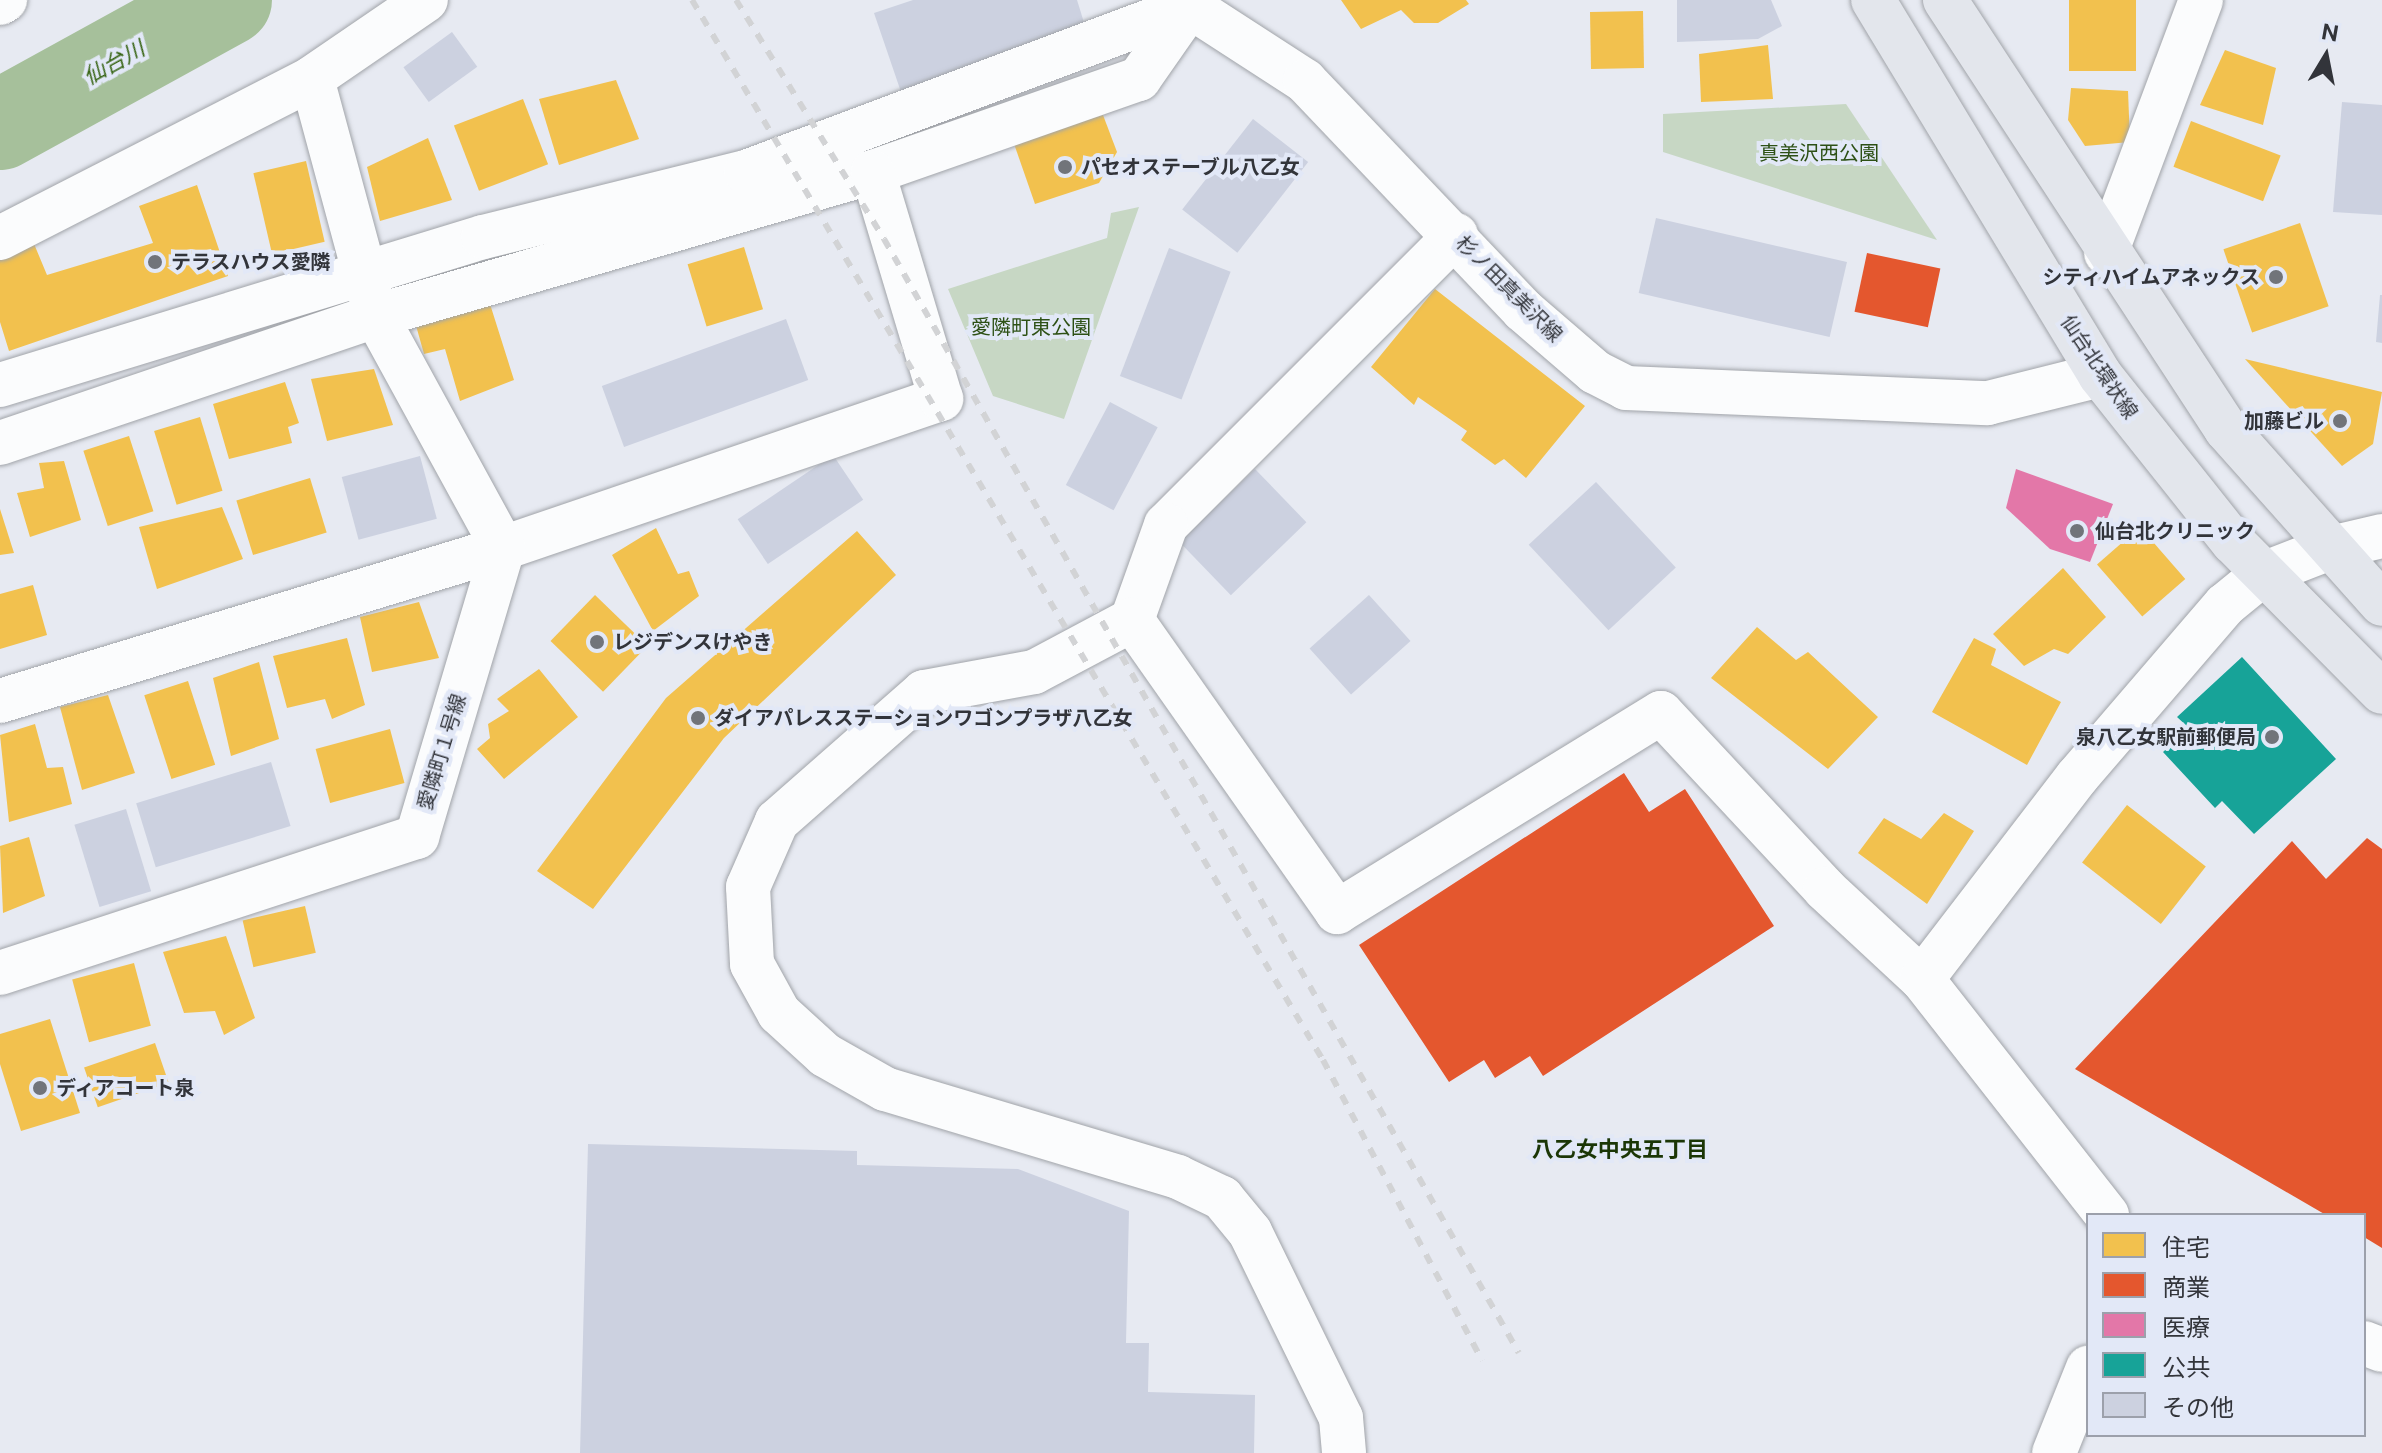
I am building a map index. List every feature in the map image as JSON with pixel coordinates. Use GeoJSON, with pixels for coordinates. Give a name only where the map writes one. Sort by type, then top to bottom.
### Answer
{"type":"FeatureCollection","features":[{"type":"Feature","properties":{"kind":"main road","name":"仙台北環状線"},"geometry":{"type":"LineString","coordinates":[[1873,0],[2100,375],[2263,574],[2382,692]]}},
{"type":"Feature","properties":{"kind":"main road"},"geometry":{"type":"LineString","coordinates":[[1945,0],[2106,253],[2226,429],[2327,549],[2382,604]]}},
{"type":"Feature","properties":{"kind":"street"},"geometry":{"type":"LineString","coordinates":[[0,238],[312,78],[426,0]]}},
{"type":"Feature","properties":{"kind":"street"},"geometry":{"type":"LineString","coordinates":[[2106,253],[2201,0]]}},
{"type":"Feature","properties":{"kind":"street"},"geometry":{"type":"LineString","coordinates":[[0,443],[376,316],[873,172],[1139,79],[1185,3]]}},
{"type":"Feature","properties":{"kind":"street"},"geometry":{"type":"LineString","coordinates":[[0,385],[359,272],[746,172],[1185,3]]}},
{"type":"Feature","properties":{"kind":"street","name":"杉ノ田真美沢線"},"geometry":{"type":"LineString","coordinates":[[1185,3],[1305,81],[1456,235],[1523,310],[1595,372],[1626,388],[1988,403],[2100,375]]}},
{"type":"Feature","properties":{"kind":"street"},"geometry":{"type":"LineString","coordinates":[[312,78],[359,272],[376,316],[503,548]]}},
{"type":"Feature","properties":{"kind":"street"},"geometry":{"type":"LineString","coordinates":[[0,701],[503,548],[941,399],[873,172]]}},
{"type":"Feature","properties":{"kind":"street"},"geometry":{"type":"LineString","coordinates":[[1344,1453],[1341,1418],[1250,1232],[1222,1198],[1178,1177],[885,1089],[825,1055],[779,1013],[752,964],[748,887],[777,821],[924,692],[1034,672],[1132,620],[1166,525],[1456,235]]}},
{"type":"Feature","properties":{"kind":"street"},"geometry":{"type":"LineString","coordinates":[[1922,979],[2077,777],[2225,605],[2263,574],[2327,549],[2382,536]]}},
{"type":"Feature","properties":{"kind":"street","name":"愛隣町１号線"},"geometry":{"type":"LineString","coordinates":[[0,973],[417,837],[503,548]]}},
{"type":"Feature","properties":{"kind":"street"},"geometry":{"type":"LineString","coordinates":[[1132,620],[1337,912],[1661,713],[1825,889],[1922,979],[2105,1213]]}},
{"type":"Feature","properties":{"kind":"street"},"geometry":{"type":"LineString","coordinates":[[2054,1453],[2086,1373]]}},
{"type":"Feature","properties":{"kind":"green space","name":"真美沢西公園"},"geometry":{"type":"Polygon","coordinates":[[[1846,104],[1937,240],[1663,152],[1663,114],[1846,104]]]}},
{"type":"Feature","properties":{"kind":"green space","name":"愛隣町東公園"},"geometry":{"type":"Polygon","coordinates":[[[1139,207],[1064,419],[993,396],[948,289],[1107,238],[1111,213],[1139,207]]]}},
{"type":"Feature","properties":{"kind":"building: 住宅"},"geometry":{"type":"Polygon","coordinates":[[[1341,0],[1466,0],[1469,4],[1438,23],[1414,23],[1401,10],[1361,29],[1341,0]]]}},
{"type":"Feature","properties":{"kind":"building: 住宅"},"geometry":{"type":"Polygon","coordinates":[[[2069,0],[2136,0],[2136,71],[2069,71],[2069,0]]]}},
{"type":"Feature","properties":{"kind":"building: 住宅"},"geometry":{"type":"Polygon","coordinates":[[[1643,11],[1644,68],[1591,69],[1590,12],[1643,11]]]}},
{"type":"Feature","properties":{"kind":"building: 住宅"},"geometry":{"type":"Polygon","coordinates":[[[1768,45],[1773,99],[1701,102],[1699,54],[1768,45]]]}},
{"type":"Feature","properties":{"kind":"building: 住宅"},"geometry":{"type":"Polygon","coordinates":[[[2225,50],[2276,68],[2263,125],[2200,105],[2225,50]]]}},
{"type":"Feature","properties":{"kind":"building: 住宅"},"geometry":{"type":"Polygon","coordinates":[[[616,80],[639,139],[559,165],[539,99],[616,80]]]}},
{"type":"Feature","properties":{"kind":"building: 住宅"},"geometry":{"type":"Polygon","coordinates":[[[2071,88],[2128,91],[2130,142],[2085,146],[2068,120],[2071,88]]]}},
{"type":"Feature","properties":{"kind":"building: 住宅"},"geometry":{"type":"Polygon","coordinates":[[[523,99],[548,164],[479,191],[454,126],[523,99]]]}},
{"type":"Feature","properties":{"kind":"building: 住宅","name":"パセオステーブル八乙女"},"geometry":{"type":"Polygon","coordinates":[[[1103,115],[1117,152],[1099,183],[1035,204],[1013,141],[1103,115]]]}},
{"type":"Feature","properties":{"kind":"building: 住宅"},"geometry":{"type":"Polygon","coordinates":[[[2191,121],[2281,155],[2263,201],[2173,167],[2191,121]]]}},
{"type":"Feature","properties":{"kind":"building: 住宅"},"geometry":{"type":"Polygon","coordinates":[[[428,138],[452,200],[380,221],[367,167],[428,138]]]}},
{"type":"Feature","properties":{"kind":"building: 住宅"},"geometry":{"type":"Polygon","coordinates":[[[306,161],[325,242],[272,254],[253,173],[306,161]]]}},
{"type":"Feature","properties":{"kind":"building: 住宅","name":"テラスハウス愛隣"},"geometry":{"type":"Polygon","coordinates":[[[197,185],[228,276],[9,351],[0,322],[0,250],[32,239],[47,275],[153,243],[139,206],[197,185]]]}},
{"type":"Feature","properties":{"kind":"building: 住宅","name":"シティハイムアネックス"},"geometry":{"type":"Polygon","coordinates":[[[2300,223],[2329,306],[2252,333],[2223,249],[2300,223]]]}},
{"type":"Feature","properties":{"kind":"building: 住宅"},"geometry":{"type":"Polygon","coordinates":[[[744,247],[763,309],[707,326],[688,264],[744,247]]]}},
{"type":"Feature","properties":{"kind":"building: 住宅"},"geometry":{"type":"Polygon","coordinates":[[[1435,289],[1585,406],[1526,478],[1504,459],[1495,465],[1461,440],[1467,431],[1418,397],[1414,405],[1371,367],[1435,289]]]}},
{"type":"Feature","properties":{"kind":"building: 住宅"},"geometry":{"type":"Polygon","coordinates":[[[490,304],[514,380],[460,401],[445,349],[424,354],[415,322],[490,304]]]}},
{"type":"Feature","properties":{"kind":"building: 住宅","name":"加藤ビル"},"geometry":{"type":"Polygon","coordinates":[[[2245,359],[2382,392],[2373,444],[2342,466],[2245,359]]]}},
{"type":"Feature","properties":{"kind":"building: 住宅"},"geometry":{"type":"Polygon","coordinates":[[[374,369],[393,425],[327,441],[311,379],[374,369]]]}},
{"type":"Feature","properties":{"kind":"building: 住宅"},"geometry":{"type":"Polygon","coordinates":[[[285,382],[299,423],[288,427],[292,443],[229,459],[213,404],[285,382]]]}},
{"type":"Feature","properties":{"kind":"building: 住宅"},"geometry":{"type":"Polygon","coordinates":[[[200,417],[223,491],[177,505],[154,431],[200,417]]]}},
{"type":"Feature","properties":{"kind":"building: 住宅"},"geometry":{"type":"Polygon","coordinates":[[[129,436],[153,511],[108,526],[83,451],[129,436]]]}},
{"type":"Feature","properties":{"kind":"building: 住宅"},"geometry":{"type":"Polygon","coordinates":[[[64,461],[81,520],[30,537],[17,493],[44,488],[39,463],[64,461]]]}},
{"type":"Feature","properties":{"kind":"building: 住宅"},"geometry":{"type":"Polygon","coordinates":[[[310,478],[327,533],[253,555],[236,501],[310,478]]]}},
{"type":"Feature","properties":{"kind":"building: 住宅"},"geometry":{"type":"Polygon","coordinates":[[[222,507],[243,559],[157,589],[139,527],[222,507]]]}},
{"type":"Feature","properties":{"kind":"building: 住宅"},"geometry":{"type":"Polygon","coordinates":[[[0,509],[14,553],[0,555],[0,509]]]}},
{"type":"Feature","properties":{"kind":"building: 住宅"},"geometry":{"type":"Polygon","coordinates":[[[2140,527],[2185,579],[2142,616],[2097,564],[2140,527]]]}},
{"type":"Feature","properties":{"kind":"building: 住宅"},"geometry":{"type":"Polygon","coordinates":[[[656,528],[678,574],[689,571],[699,596],[653,631],[612,555],[656,528]]]}},
{"type":"Feature","properties":{"kind":"building: 住宅","name":"ダイアパレスステーションワゴンプラザ八乙女"},"geometry":{"type":"Polygon","coordinates":[[[857,531],[896,575],[724,738],[593,909],[537,871],[666,698],[857,531]]]}},
{"type":"Feature","properties":{"kind":"building: 住宅"},"geometry":{"type":"Polygon","coordinates":[[[2063,568],[2106,617],[2068,654],[2054,649],[2024,666],[1993,634],[2063,568]]]}},
{"type":"Feature","properties":{"kind":"building: 住宅"},"geometry":{"type":"Polygon","coordinates":[[[33,585],[47,635],[0,649],[0,594],[33,585]]]}},
{"type":"Feature","properties":{"kind":"building: 住宅","name":"レジデンスけやき"},"geometry":{"type":"Polygon","coordinates":[[[595,595],[648,646],[603,692],[551,641],[595,595]]]}},
{"type":"Feature","properties":{"kind":"building: 住宅"},"geometry":{"type":"Polygon","coordinates":[[[419,602],[439,658],[372,672],[360,617],[419,602]]]}},
{"type":"Feature","properties":{"kind":"building: 住宅"},"geometry":{"type":"Polygon","coordinates":[[[1757,627],[1796,660],[1808,652],[1878,717],[1828,769],[1711,678],[1757,627]]]}},
{"type":"Feature","properties":{"kind":"building: 住宅"},"geometry":{"type":"Polygon","coordinates":[[[347,638],[365,705],[332,719],[325,699],[287,708],[273,656],[347,638]]]}},
{"type":"Feature","properties":{"kind":"building: 住宅"},"geometry":{"type":"Polygon","coordinates":[[[1974,638],[1996,649],[1991,665],[2061,702],[2027,765],[1932,712],[1974,638]]]}},
{"type":"Feature","properties":{"kind":"building: 住宅"},"geometry":{"type":"Polygon","coordinates":[[[259,662],[279,739],[231,756],[213,678],[259,662]]]}},
{"type":"Feature","properties":{"kind":"building: 住宅"},"geometry":{"type":"Polygon","coordinates":[[[539,669],[578,717],[504,779],[477,749],[490,738],[488,724],[509,711],[497,699],[539,669]]]}},
{"type":"Feature","properties":{"kind":"building: 住宅"},"geometry":{"type":"Polygon","coordinates":[[[188,681],[215,765],[171,779],[144,695],[188,681]]]}},
{"type":"Feature","properties":{"kind":"building: 住宅"},"geometry":{"type":"Polygon","coordinates":[[[108,695],[135,773],[82,790],[60,707],[108,695]]]}},
{"type":"Feature","properties":{"kind":"building: 住宅"},"geometry":{"type":"Polygon","coordinates":[[[35,724],[47,768],[63,767],[72,804],[9,822],[0,735],[35,724]]]}},
{"type":"Feature","properties":{"kind":"building: 住宅"},"geometry":{"type":"Polygon","coordinates":[[[390,729],[404,783],[330,803],[316,749],[390,729]]]}},
{"type":"Feature","properties":{"kind":"building: 住宅"},"geometry":{"type":"Polygon","coordinates":[[[2127,805],[2206,867],[2161,924],[2082,863],[2127,805]]]}},
{"type":"Feature","properties":{"kind":"building: 住宅"},"geometry":{"type":"Polygon","coordinates":[[[1944,813],[1974,831],[1927,904],[1858,853],[1884,818],[1921,839],[1944,813]]]}},
{"type":"Feature","properties":{"kind":"building: 住宅"},"geometry":{"type":"Polygon","coordinates":[[[29,837],[45,896],[3,913],[0,846],[29,837]]]}},
{"type":"Feature","properties":{"kind":"building: 住宅"},"geometry":{"type":"Polygon","coordinates":[[[305,906],[316,953],[253,967],[243,920],[305,906]]]}},
{"type":"Feature","properties":{"kind":"building: 住宅"},"geometry":{"type":"Polygon","coordinates":[[[226,936],[255,1018],[224,1035],[215,1011],[184,1013],[163,952],[226,936]]]}},
{"type":"Feature","properties":{"kind":"building: 住宅"},"geometry":{"type":"Polygon","coordinates":[[[134,963],[151,1026],[89,1042],[72,980],[134,963]]]}},
{"type":"Feature","properties":{"kind":"building: 住宅","name":"ディアコート泉"},"geometry":{"type":"Polygon","coordinates":[[[50,1019],[80,1113],[21,1131],[0,1064],[0,1034],[50,1019]]]}},
{"type":"Feature","properties":{"kind":"building: 住宅"},"geometry":{"type":"Polygon","coordinates":[[[155,1043],[169,1083],[98,1107],[84,1067],[155,1043]]]}},
{"type":"Feature","properties":{"kind":"building: 商業"},"geometry":{"type":"Polygon","coordinates":[[[1867,253],[1940,269],[1928,327],[1855,312],[1867,253]]]}},
{"type":"Feature","properties":{"kind":"building: 商業"},"geometry":{"type":"Polygon","coordinates":[[[1624,773],[1649,812],[1685,789],[1774,926],[1543,1076],[1530,1056],[1495,1078],[1484,1060],[1449,1082],[1359,945],[1624,773]]]}},
{"type":"Feature","properties":{"kind":"building: 商業"},"geometry":{"type":"Polygon","coordinates":[[[2367,838],[2382,849],[2382,1248],[2366,1238],[2366,1213],[2323,1213],[2075,1069],[2292,841],[2326,879],[2367,838]]]}},
{"type":"Feature","properties":{"kind":"building: 医療"},"geometry":{"type":"Polygon","coordinates":[[[2016,469],[2113,504],[2090,562],[2050,549],[2006,508],[2016,469]]]}},
{"type":"Feature","properties":{"kind":"building: 公共"},"geometry":{"type":"Polygon","coordinates":[[[2242,657],[2336,759],[2254,834],[2222,801],[2215,808],[2163,752],[2189,728],[2177,717],[2242,657]]]}},
{"type":"Feature","properties":{"kind":"building: その他"},"geometry":{"type":"Polygon","coordinates":[[[913,0],[1077,0],[1086,29],[901,92],[874,13],[913,0]]]}},
{"type":"Feature","properties":{"kind":"building: その他"},"geometry":{"type":"Polygon","coordinates":[[[1677,0],[1771,0],[1782,26],[1758,39],[1677,42],[1677,0]]]}},
{"type":"Feature","properties":{"kind":"building: その他"},"geometry":{"type":"Polygon","coordinates":[[[452,32],[477,67],[429,102],[403,67],[452,32]]]}},
{"type":"Feature","properties":{"kind":"building: その他"},"geometry":{"type":"Polygon","coordinates":[[[2342,102],[2382,105],[2382,215],[2333,212],[2342,102]]]}},
{"type":"Feature","properties":{"kind":"building: その他"},"geometry":{"type":"Polygon","coordinates":[[[1253,119],[1308,162],[1237,253],[1182,210],[1253,119]]]}},
{"type":"Feature","properties":{"kind":"building: その他"},"geometry":{"type":"Polygon","coordinates":[[[1656,218],[1847,262],[1830,337],[1639,293],[1656,218]]]}},
{"type":"Feature","properties":{"kind":"building: その他"},"geometry":{"type":"Polygon","coordinates":[[[1169,248],[1231,272],[1182,400],[1120,376],[1169,248]]]}},
{"type":"Feature","properties":{"kind":"building: その他"},"geometry":{"type":"Polygon","coordinates":[[[2382,295],[2382,343],[2376,342],[2382,295]]]}},
{"type":"Feature","properties":{"kind":"building: その他"},"geometry":{"type":"Polygon","coordinates":[[[786,319],[808,380],[624,447],[602,386],[786,319]]]}},
{"type":"Feature","properties":{"kind":"building: その他"},"geometry":{"type":"Polygon","coordinates":[[[1110,402],[1158,427],[1114,510],[1066,485],[1110,402]]]}},
{"type":"Feature","properties":{"kind":"building: その他"},"geometry":{"type":"Polygon","coordinates":[[[833,455],[863,500],[768,564],[738,519],[833,455]]]}},
{"type":"Feature","properties":{"kind":"building: その他"},"geometry":{"type":"Polygon","coordinates":[[[420,456],[437,519],[359,540],[342,477],[420,456]]]}},
{"type":"Feature","properties":{"kind":"building: その他"},"geometry":{"type":"Polygon","coordinates":[[[1255,469],[1306,522],[1231,595],[1179,542],[1255,469]]]}},
{"type":"Feature","properties":{"kind":"building: その他"},"geometry":{"type":"Polygon","coordinates":[[[1596,482],[1676,568],[1609,630],[1529,545],[1596,482]]]}},
{"type":"Feature","properties":{"kind":"building: その他"},"geometry":{"type":"Polygon","coordinates":[[[1369,595],[1410,641],[1351,695],[1310,649],[1369,595]]]}},
{"type":"Feature","properties":{"kind":"building: その他"},"geometry":{"type":"Polygon","coordinates":[[[271,762],[291,826],[156,867],[136,803],[271,762]]]}},
{"type":"Feature","properties":{"kind":"building: その他"},"geometry":{"type":"Polygon","coordinates":[[[126,809],[151,891],[100,907],[74,825],[126,809]]]}},
{"type":"Feature","properties":{"kind":"building: その他"},"geometry":{"type":"Polygon","coordinates":[[[588,1144],[857,1151],[857,1165],[1018,1169],[1129,1211],[1126,1343],[1149,1343],[1148,1392],[1255,1395],[1254,1453],[580,1453],[588,1144]]]}},
{"type":"Feature","properties":{"kind":"waterway","name":"仙台川"},"geometry":{"type":"LineString","coordinates":[[0,125],[227,0]]}},
{"type":"Feature","properties":{"kind":"railway"},"geometry":{"type":"LineString","coordinates":[[692,0],[1323,1060],[1482,1360]]}},
{"type":"Feature","properties":{"kind":"railway"},"geometry":{"type":"LineString","coordinates":[[736,0],[884,239],[1519,1353]]}},
{"type":"Feature","properties":{"kind":"place","name":"パセオステーブル八乙女"},"geometry":{"type":"Point","coordinates":[1065,167]}},
{"type":"Feature","properties":{"kind":"place","name":"テラスハウス愛隣"},"geometry":{"type":"Point","coordinates":[155,262]}},
{"type":"Feature","properties":{"kind":"place","name":"シティハイムアネックス"},"geometry":{"type":"Point","coordinates":[2276,277]}},
{"type":"Feature","properties":{"kind":"place","name":"加藤ビル"},"geometry":{"type":"Point","coordinates":[2340,421]}},
{"type":"Feature","properties":{"kind":"place","name":"仙台北クリニック"},"geometry":{"type":"Point","coordinates":[2077,531]}},
{"type":"Feature","properties":{"kind":"place","name":"レジデンスけやき"},"geometry":{"type":"Point","coordinates":[597,642]}},
{"type":"Feature","properties":{"kind":"place","name":"ダイアパレスステーションワゴンプラザ八乙女"},"geometry":{"type":"Point","coordinates":[698,718]}},
{"type":"Feature","properties":{"kind":"place","name":"泉八乙女駅前郵便局"},"geometry":{"type":"Point","coordinates":[2272,737]}},
{"type":"Feature","properties":{"kind":"place","name":"ディアコート泉"},"geometry":{"type":"Point","coordinates":[40,1088]}},
{"type":"Feature","properties":{"kind":"district","name":"八乙女中央五丁目"},"geometry":{"type":"Point","coordinates":[1620,1150]}}]}
